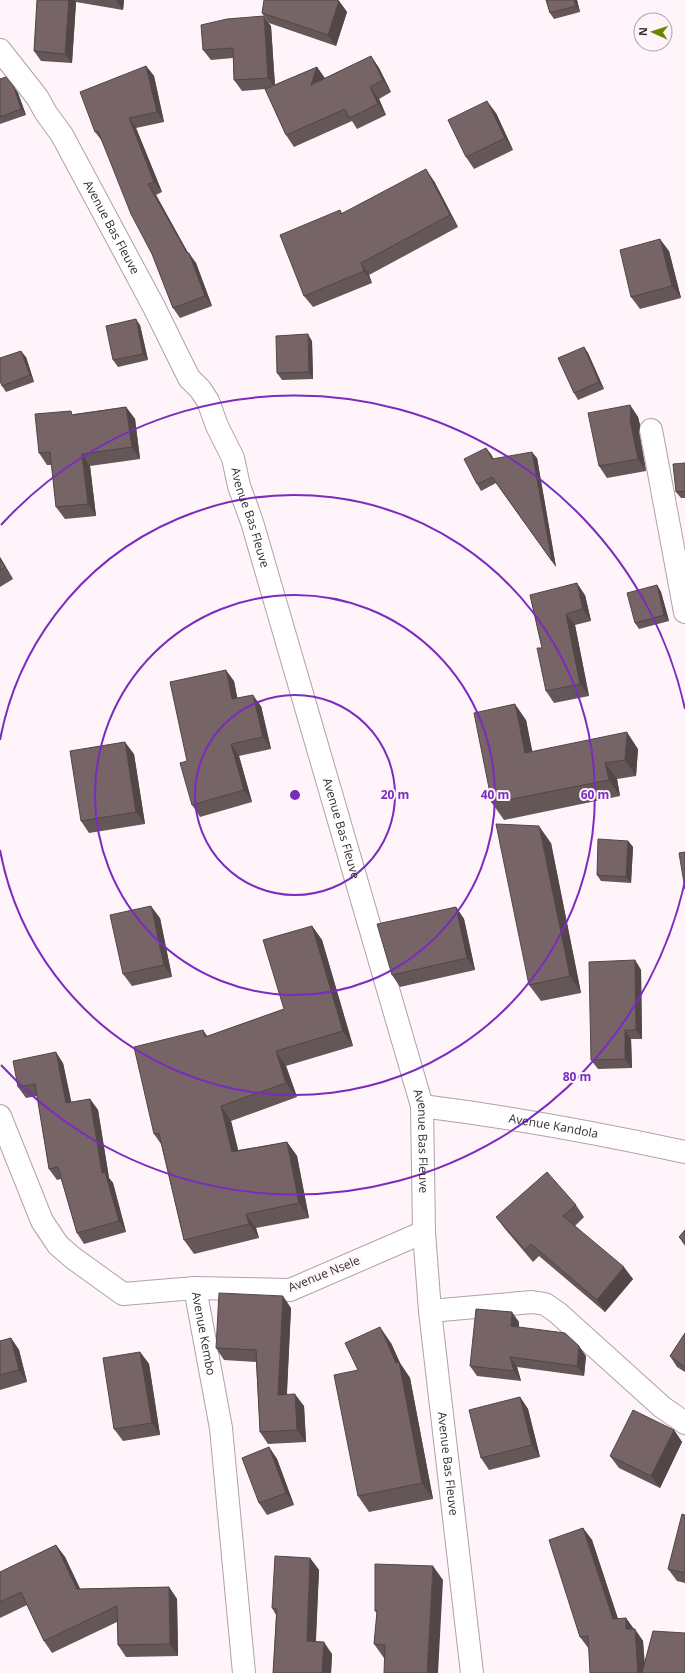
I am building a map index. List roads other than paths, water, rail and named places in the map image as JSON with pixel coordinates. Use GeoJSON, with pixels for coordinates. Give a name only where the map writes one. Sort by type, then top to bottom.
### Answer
{"type":"FeatureCollection","features":[{"type":"Feature","properties":{"kind":"street","name":"Avenue Bas Fleuve"},"geometry":{"type":"LineString","coordinates":[[0,50],[37,97],[46,113],[62,135],[154,307],[190,378],[208,401],[217,426],[233,458],[238,486],[254,530],[422,1106],[424,1232],[430,1311],[472,1673]]}},
{"type":"Feature","properties":{"kind":"street"},"geometry":{"type":"LineString","coordinates":[[651,430],[685,612]]}},
{"type":"Feature","properties":{"kind":"street","name":"Avenue Kandola"},"geometry":{"type":"LineString","coordinates":[[422,1106],[490,1114],[599,1133],[685,1152]]}},
{"type":"Feature","properties":{"kind":"street","name":"Avenue Kembo"},"geometry":{"type":"LineString","coordinates":[[0,1116],[42,1221],[58,1245],[73,1258],[123,1294],[195,1288],[221,1428],[244,1673]]}},
{"type":"Feature","properties":{"kind":"street","name":"Avenue Nsele"},"geometry":{"type":"LineString","coordinates":[[195,1288],[290,1290],[424,1232]]}},
{"type":"Feature","properties":{"kind":"street"},"geometry":{"type":"LineString","coordinates":[[430,1311],[522,1303],[544,1304],[558,1313],[662,1407],[685,1423]]}}]}
